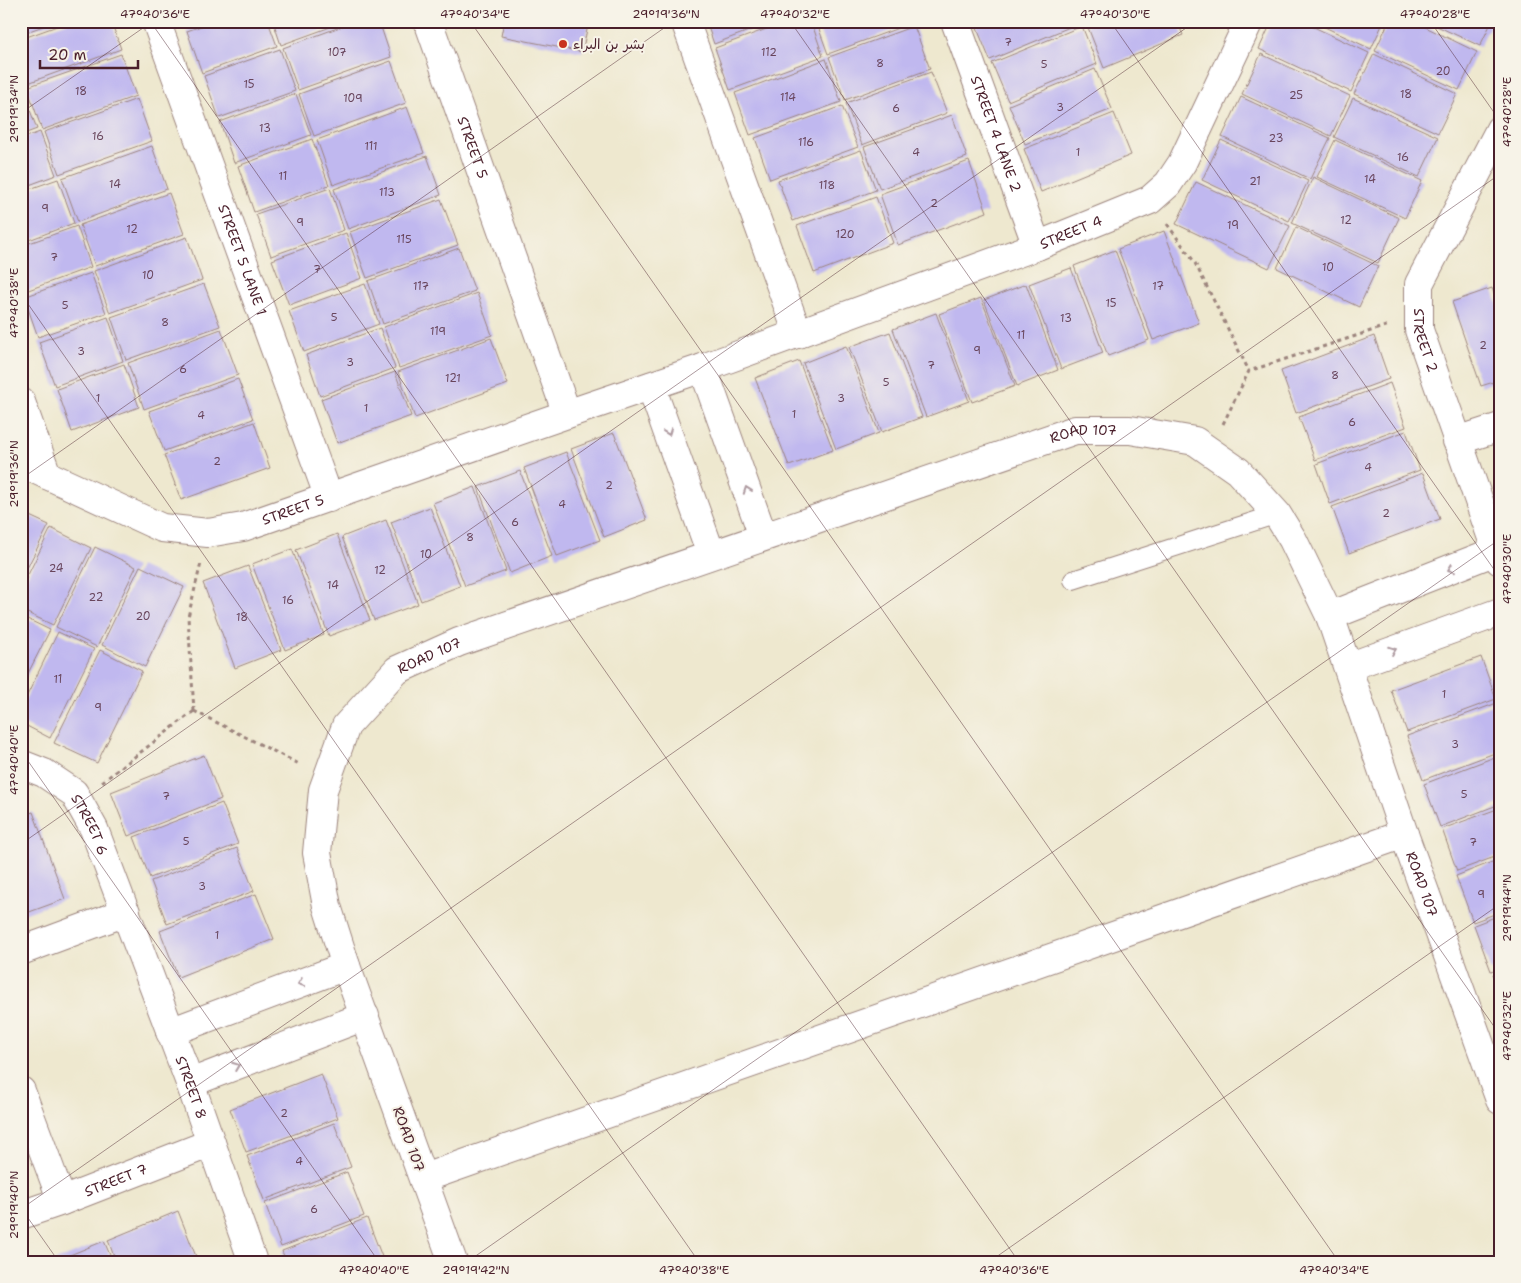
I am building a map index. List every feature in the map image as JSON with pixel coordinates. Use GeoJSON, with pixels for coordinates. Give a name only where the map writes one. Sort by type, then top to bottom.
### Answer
{"type":"FeatureCollection","features":[{"type":"Feature","properties":{"kind":"street","name":"STREET 5 LANE 1"},"geometry":{"type":"LineString","coordinates":[[156,21],[328,498]]}},
{"type":"Feature","properties":{"kind":"street","name":"STREET 5"},"geometry":{"type":"LineString","coordinates":[[428,21],[567,414]]}},
{"type":"Feature","properties":{"kind":"street"},"geometry":{"type":"LineString","coordinates":[[685,21],[798,334]]}},
{"type":"Feature","properties":{"kind":"street","name":"STREET 4 LANE 2"},"geometry":{"type":"LineString","coordinates":[[955,21],[1037,246]]}},
{"type":"Feature","properties":{"kind":"street"},"geometry":{"type":"LineString","coordinates":[[1226,21],[1236,49]]}},
{"type":"Feature","properties":{"kind":"street","name":"STREET 4"},"geometry":{"type":"LineString","coordinates":[[651,386],[1037,246],[1150,200],[1168,184],[1182,163],[1249,21]]}},
{"type":"Feature","properties":{"kind":"street","name":"STREET 2"},"geometry":{"type":"LineString","coordinates":[[1497,139],[1419,284],[1418,315],[1419,330],[1498,556]]}},
{"type":"Feature","properties":{"kind":"street"},"geometry":{"type":"LineString","coordinates":[[703,368],[763,536]]}},
{"type":"Feature","properties":{"kind":"street","name":"STREET 5"},"geometry":{"type":"LineString","coordinates":[[21,463],[162,528],[208,533],[243,527],[651,386]]}},
{"type":"Feature","properties":{"kind":"street"},"geometry":{"type":"LineString","coordinates":[[651,386],[711,554]]}},
{"type":"Feature","properties":{"kind":"street"},"geometry":{"type":"LineString","coordinates":[[21,402],[47,475]]}},
{"type":"Feature","properties":{"kind":"street"},"geometry":{"type":"LineString","coordinates":[[1457,441],[1500,427]]}},
{"type":"Feature","properties":{"kind":"street","name":"ROAD 107"},"geometry":{"type":"LineString","coordinates":[[453,1262],[346,966],[327,906],[317,853],[323,790],[346,726],[397,670],[459,642],[1075,430],[1130,430],[1195,441],[1238,471],[1277,514],[1305,562],[1330,616],[1404,834],[1500,1100]]}},
{"type":"Feature","properties":{"kind":"street"},"geometry":{"type":"LineString","coordinates":[[1330,616],[1498,556]]}},
{"type":"Feature","properties":{"kind":"street"},"geometry":{"type":"LineString","coordinates":[[1348,667],[1500,612]]}},
{"type":"Feature","properties":{"kind":"street","name":"STREET 6"},"geometry":{"type":"LineString","coordinates":[[21,764],[44,773],[74,793],[94,829],[126,912]]}},
{"type":"Feature","properties":{"kind":"street"},"geometry":{"type":"LineString","coordinates":[[424,1178],[1404,834]]}},
{"type":"Feature","properties":{"kind":"street"},"geometry":{"type":"LineString","coordinates":[[21,951],[126,912]]}},
{"type":"Feature","properties":{"kind":"street","name":"STREET 8"},"geometry":{"type":"LineString","coordinates":[[126,912],[190,1083],[253,1262]]}},
{"type":"Feature","properties":{"kind":"street"},"geometry":{"type":"LineString","coordinates":[[170,1032],[346,966]]}},
{"type":"Feature","properties":{"kind":"street"},"geometry":{"type":"LineString","coordinates":[[190,1083],[365,1016]]}},
{"type":"Feature","properties":{"kind":"street"},"geometry":{"type":"LineString","coordinates":[[21,1091],[62,1201]]}},
{"type":"Feature","properties":{"kind":"street","name":"STREET 7"},"geometry":{"type":"LineString","coordinates":[[21,1215],[211,1143]]}},
{"type":"Feature","properties":{"kind":"lane"},"geometry":{"type":"LineString","coordinates":[[1073,580],[1277,514]]}},
{"type":"Feature","properties":{"kind":"path"},"geometry":{"type":"LineString","coordinates":[[1150,200],[1195,263],[1250,372]]}},
{"type":"Feature","properties":{"kind":"path"},"geometry":{"type":"LineString","coordinates":[[1209,451],[1250,372],[1418,315]]}},
{"type":"Feature","properties":{"kind":"path"},"geometry":{"type":"LineString","coordinates":[[194,711],[188,617],[208,533]]}},
{"type":"Feature","properties":{"kind":"path"},"geometry":{"type":"LineString","coordinates":[[194,711],[328,778]]}},
{"type":"Feature","properties":{"kind":"path"},"geometry":{"type":"LineString","coordinates":[[78,801],[194,711]]}},
{"type":"Feature","properties":{"kind":"building"},"geometry":{"type":"Polygon","coordinates":[[[21,21],[57,21],[21,34],[21,21]]]}},
{"type":"Feature","properties":{"kind":"building"},"geometry":{"type":"Polygon","coordinates":[[[71,21],[111,21],[121,49],[28,83],[21,65],[21,39],[71,21]]]}},
{"type":"Feature","properties":{"kind":"building"},"geometry":{"type":"Polygon","coordinates":[[[215,21],[268,21],[277,46],[202,73],[187,31],[215,21]]]}},
{"type":"Feature","properties":{"kind":"building"},"geometry":{"type":"Polygon","coordinates":[[[273,21],[347,21],[281,45],[273,21]]]}},
{"type":"Feature","properties":{"kind":"building"},"geometry":{"type":"Polygon","coordinates":[[[356,21],[379,21],[391,57],[298,90],[283,48],[356,21]]]}},
{"type":"Feature","properties":{"kind":"building","name":"بشر بن البراء"},"geometry":{"type":"Polygon","coordinates":[[[504,21],[589,21],[582,52],[501,36],[504,21]]]}},
{"type":"Feature","properties":{"kind":"building"},"geometry":{"type":"Polygon","coordinates":[[[706,21],[775,21],[714,44],[706,21]]]}},
{"type":"Feature","properties":{"kind":"building"},"geometry":{"type":"Polygon","coordinates":[[[788,21],[811,21],[823,56],[730,90],[715,48],[788,21]]]}},
{"type":"Feature","properties":{"kind":"building"},"geometry":{"type":"Polygon","coordinates":[[[816,21],[911,21],[912,23],[828,54],[816,21]]]}},
{"type":"Feature","properties":{"kind":"building"},"geometry":{"type":"Polygon","coordinates":[[[974,21],[1076,21],[1077,24],[990,60],[974,21]]]}},
{"type":"Feature","properties":{"kind":"building"},"geometry":{"type":"Polygon","coordinates":[[[1095,21],[1177,21],[1183,35],[1104,68],[1087,25],[1095,21]]]}},
{"type":"Feature","properties":{"kind":"building"},"geometry":{"type":"Polygon","coordinates":[[[1272,21],[1301,21],[1369,53],[1351,92],[1259,49],[1272,21]]]}},
{"type":"Feature","properties":{"kind":"building"},"geometry":{"type":"Polygon","coordinates":[[[1312,21],[1384,21],[1371,49],[1312,21]]]}},
{"type":"Feature","properties":{"kind":"building"},"geometry":{"type":"Polygon","coordinates":[[[1389,21],[1413,21],[1477,52],[1459,90],[1375,51],[1389,21]]]}},
{"type":"Feature","properties":{"kind":"building"},"geometry":{"type":"Polygon","coordinates":[[[1426,21],[1492,21],[1480,46],[1426,21]]]}},
{"type":"Feature","properties":{"kind":"building"},"geometry":{"type":"Polygon","coordinates":[[[914,26],[930,69],[845,100],[829,57],[914,26]]]}},
{"type":"Feature","properties":{"kind":"building"},"geometry":{"type":"Polygon","coordinates":[[[1082,26],[1097,64],[1008,101],[992,63],[1082,26]]]}},
{"type":"Feature","properties":{"kind":"building"},"geometry":{"type":"Polygon","coordinates":[[[280,49],[295,91],[219,118],[204,76],[280,49]]]}},
{"type":"Feature","properties":{"kind":"building"},"geometry":{"type":"Polygon","coordinates":[[[121,54],[136,96],[42,130],[27,87],[121,54]]]}},
{"type":"Feature","properties":{"kind":"building"},"geometry":{"type":"Polygon","coordinates":[[[1261,54],[1350,96],[1331,136],[1242,94],[1261,54]]]}},
{"type":"Feature","properties":{"kind":"building"},"geometry":{"type":"Polygon","coordinates":[[[1374,54],[1457,94],[1438,133],[1354,94],[1374,54]]]}},
{"type":"Feature","properties":{"kind":"building"},"geometry":{"type":"Polygon","coordinates":[[[826,59],[841,102],[750,135],[735,93],[826,59]]]}},
{"type":"Feature","properties":{"kind":"building"},"geometry":{"type":"Polygon","coordinates":[[[391,61],[406,103],[314,136],[299,94],[391,61]]]}},
{"type":"Feature","properties":{"kind":"building"},"geometry":{"type":"Polygon","coordinates":[[[1095,69],[1112,109],[1025,144],[1009,105],[1095,69]]]}},
{"type":"Feature","properties":{"kind":"building"},"geometry":{"type":"Polygon","coordinates":[[[931,72],[947,113],[862,145],[846,103],[931,72]]]}},
{"type":"Feature","properties":{"kind":"building"},"geometry":{"type":"Polygon","coordinates":[[[21,86],[37,129],[21,135],[21,86]]]}},
{"type":"Feature","properties":{"kind":"building"},"geometry":{"type":"Polygon","coordinates":[[[296,94],[311,135],[234,163],[220,122],[296,94]]]}},
{"type":"Feature","properties":{"kind":"building"},"geometry":{"type":"Polygon","coordinates":[[[1241,97],[1330,138],[1310,179],[1222,137],[1241,97]]]}},
{"type":"Feature","properties":{"kind":"building"},"geometry":{"type":"Polygon","coordinates":[[[1353,98],[1438,137],[1419,177],[1334,137],[1353,98]]]}},
{"type":"Feature","properties":{"kind":"building"},"geometry":{"type":"Polygon","coordinates":[[[137,99],[152,141],[59,174],[44,132],[137,99]]]}},
{"type":"Feature","properties":{"kind":"building"},"geometry":{"type":"Polygon","coordinates":[[[842,106],[858,147],[770,179],[755,138],[842,106]]]}},
{"type":"Feature","properties":{"kind":"building"},"geometry":{"type":"Polygon","coordinates":[[[407,107],[424,153],[333,185],[317,140],[407,107]]]}},
{"type":"Feature","properties":{"kind":"building"},"geometry":{"type":"Polygon","coordinates":[[[1114,113],[1131,155],[1041,192],[1024,149],[1114,113]]]}},
{"type":"Feature","properties":{"kind":"building"},"geometry":{"type":"Polygon","coordinates":[[[952,115],[967,157],[880,189],[864,147],[952,115]]]}},
{"type":"Feature","properties":{"kind":"building"},"geometry":{"type":"Polygon","coordinates":[[[40,132],[56,175],[21,188],[21,139],[40,132]]]}},
{"type":"Feature","properties":{"kind":"building"},"geometry":{"type":"Polygon","coordinates":[[[312,139],[329,185],[254,212],[238,166],[312,139]]]}},
{"type":"Feature","properties":{"kind":"building"},"geometry":{"type":"Polygon","coordinates":[[[1221,140],[1308,181],[1289,221],[1202,180],[1221,140]]]}},
{"type":"Feature","properties":{"kind":"building"},"geometry":{"type":"Polygon","coordinates":[[[1335,140],[1422,181],[1405,218],[1317,177],[1335,140]]]}},
{"type":"Feature","properties":{"kind":"building"},"geometry":{"type":"Polygon","coordinates":[[[152,146],[167,189],[78,222],[62,178],[152,146]]]}},
{"type":"Feature","properties":{"kind":"building"},"geometry":{"type":"Polygon","coordinates":[[[861,150],[876,190],[793,221],[778,180],[861,150]]]}},
{"type":"Feature","properties":{"kind":"building"},"geometry":{"type":"Polygon","coordinates":[[[427,156],[441,195],[348,229],[334,189],[427,156]]]}},
{"type":"Feature","properties":{"kind":"building"},"geometry":{"type":"Polygon","coordinates":[[[969,161],[987,212],[898,245],[880,194],[969,161]]]}},
{"type":"Feature","properties":{"kind":"building"},"geometry":{"type":"Polygon","coordinates":[[[1313,177],[1399,218],[1378,263],[1292,223],[1313,177]]]}},
{"type":"Feature","properties":{"kind":"building"},"geometry":{"type":"Polygon","coordinates":[[[58,179],[74,223],[21,243],[21,192],[58,179]]]}},
{"type":"Feature","properties":{"kind":"building"},"geometry":{"type":"Polygon","coordinates":[[[1196,182],[1290,226],[1269,268],[1176,224],[1196,182]]]}},
{"type":"Feature","properties":{"kind":"building"},"geometry":{"type":"Polygon","coordinates":[[[330,188],[344,230],[271,256],[256,214],[330,188]]]}},
{"type":"Feature","properties":{"kind":"building"},"geometry":{"type":"Polygon","coordinates":[[[169,193],[184,234],[95,266],[80,225],[169,193]]]}},
{"type":"Feature","properties":{"kind":"building"},"geometry":{"type":"Polygon","coordinates":[[[876,197],[893,243],[814,273],[797,226],[876,197]]]}},
{"type":"Feature","properties":{"kind":"building"},"geometry":{"type":"Polygon","coordinates":[[[441,199],[458,245],[367,278],[350,232],[441,199]]]}},
{"type":"Feature","properties":{"kind":"building"},"geometry":{"type":"Polygon","coordinates":[[[77,226],[91,267],[23,292],[21,288],[21,246],[77,226]]]}},
{"type":"Feature","properties":{"kind":"building"},"geometry":{"type":"Polygon","coordinates":[[[1296,227],[1378,266],[1359,307],[1277,268],[1296,227]]]}},
{"type":"Feature","properties":{"kind":"building"},"geometry":{"type":"Polygon","coordinates":[[[1164,231],[1199,323],[1153,340],[1118,249],[1164,231]]]}},
{"type":"Feature","properties":{"kind":"building"},"geometry":{"type":"Polygon","coordinates":[[[346,233],[362,278],[289,305],[272,260],[346,233]]]}},
{"type":"Feature","properties":{"kind":"building"},"geometry":{"type":"Polygon","coordinates":[[[187,237],[202,280],[110,313],[94,271],[187,237]]]}},
{"type":"Feature","properties":{"kind":"building"},"geometry":{"type":"Polygon","coordinates":[[[459,248],[475,291],[383,324],[368,281],[459,248]]]}},
{"type":"Feature","properties":{"kind":"building"},"geometry":{"type":"Polygon","coordinates":[[[1115,250],[1149,340],[1108,356],[1074,266],[1115,250]]]}},
{"type":"Feature","properties":{"kind":"building"},"geometry":{"type":"Polygon","coordinates":[[[1071,268],[1103,353],[1061,369],[1029,284],[1071,268]]]}},
{"type":"Feature","properties":{"kind":"building"},"geometry":{"type":"Polygon","coordinates":[[[91,273],[106,313],[38,337],[24,297],[91,273]]]}},
{"type":"Feature","properties":{"kind":"building"},"geometry":{"type":"Polygon","coordinates":[[[204,284],[220,326],[126,360],[111,317],[204,284]]]}},
{"type":"Feature","properties":{"kind":"building"},"geometry":{"type":"Polygon","coordinates":[[[365,284],[379,324],[304,352],[289,311],[365,284]]]}},
{"type":"Feature","properties":{"kind":"building"},"geometry":{"type":"Polygon","coordinates":[[[1026,284],[1058,370],[1017,386],[984,300],[1026,284]]]}},
{"type":"Feature","properties":{"kind":"building"},"geometry":{"type":"Polygon","coordinates":[[[1492,288],[1500,311],[1500,380],[1481,386],[1452,302],[1492,288]]]}},
{"type":"Feature","properties":{"kind":"building"},"geometry":{"type":"Polygon","coordinates":[[[477,293],[492,335],[399,368],[384,327],[477,293]]]}},
{"type":"Feature","properties":{"kind":"building"},"geometry":{"type":"Polygon","coordinates":[[[981,298],[1015,386],[972,402],[939,314],[981,298]]]}},
{"type":"Feature","properties":{"kind":"building"},"geometry":{"type":"Polygon","coordinates":[[[936,313],[969,401],[926,417],[893,329],[936,313]]]}},
{"type":"Feature","properties":{"kind":"building"},"geometry":{"type":"Polygon","coordinates":[[[108,317],[123,361],[55,386],[39,342],[108,317]]]}},
{"type":"Feature","properties":{"kind":"building"},"geometry":{"type":"Polygon","coordinates":[[[380,328],[395,368],[320,396],[306,355],[380,328]]]}},
{"type":"Feature","properties":{"kind":"building"},"geometry":{"type":"Polygon","coordinates":[[[221,329],[238,375],[144,409],[128,363],[221,329]]]}},
{"type":"Feature","properties":{"kind":"building"},"geometry":{"type":"Polygon","coordinates":[[[890,332],[922,417],[882,432],[849,347],[890,332]]]}},
{"type":"Feature","properties":{"kind":"building"},"geometry":{"type":"Polygon","coordinates":[[[1374,336],[1389,379],[1296,413],[1281,371],[1374,336]]]}},
{"type":"Feature","properties":{"kind":"building"},"geometry":{"type":"Polygon","coordinates":[[[491,338],[508,384],[415,418],[398,372],[491,338]]]}},
{"type":"Feature","properties":{"kind":"building"},"geometry":{"type":"Polygon","coordinates":[[[846,346],[879,433],[836,449],[803,363],[846,346]]]}},
{"type":"Feature","properties":{"kind":"building"},"geometry":{"type":"Polygon","coordinates":[[[799,361],[833,450],[789,466],[755,378],[799,361]]]}},
{"type":"Feature","properties":{"kind":"building"},"geometry":{"type":"Polygon","coordinates":[[[124,364],[139,407],[72,432],[57,389],[124,364]]]}},
{"type":"Feature","properties":{"kind":"building"},"geometry":{"type":"Polygon","coordinates":[[[395,372],[411,416],[337,443],[321,399],[395,372]]]}},
{"type":"Feature","properties":{"kind":"building"},"geometry":{"type":"Polygon","coordinates":[[[238,379],[253,419],[164,451],[149,411],[238,379]]]}},
{"type":"Feature","properties":{"kind":"building"},"geometry":{"type":"Polygon","coordinates":[[[1390,383],[1406,427],[1315,460],[1299,417],[1390,383]]]}},
{"type":"Feature","properties":{"kind":"building"},"geometry":{"type":"Polygon","coordinates":[[[254,422],[270,468],[181,500],[164,455],[254,422]]]}},
{"type":"Feature","properties":{"kind":"building"},"geometry":{"type":"Polygon","coordinates":[[[1406,431],[1420,470],[1330,504],[1316,464],[1406,431]]]}},
{"type":"Feature","properties":{"kind":"building"},"geometry":{"type":"Polygon","coordinates":[[[614,433],[647,520],[604,537],[571,449],[614,433]]]}},
{"type":"Feature","properties":{"kind":"building"},"geometry":{"type":"Polygon","coordinates":[[[566,452],[600,540],[557,556],[524,468],[566,452]]]}},
{"type":"Feature","properties":{"kind":"building"},"geometry":{"type":"Polygon","coordinates":[[[520,471],[552,556],[510,573],[478,487],[520,471]]]}},
{"type":"Feature","properties":{"kind":"building"},"geometry":{"type":"Polygon","coordinates":[[[1423,473],[1440,519],[1349,553],[1332,507],[1423,473]]]}},
{"type":"Feature","properties":{"kind":"building"},"geometry":{"type":"Polygon","coordinates":[[[475,487],[506,571],[465,586],[433,503],[475,487]]]}},
{"type":"Feature","properties":{"kind":"building"},"geometry":{"type":"Polygon","coordinates":[[[430,507],[460,586],[421,601],[391,522],[430,507]]]}},
{"type":"Feature","properties":{"kind":"building"},"geometry":{"type":"Polygon","coordinates":[[[21,512],[49,525],[21,580],[21,512]]]}},
{"type":"Feature","properties":{"kind":"building"},"geometry":{"type":"Polygon","coordinates":[[[386,520],[418,604],[374,620],[342,537],[386,520]]]}},
{"type":"Feature","properties":{"kind":"building"},"geometry":{"type":"Polygon","coordinates":[[[51,528],[91,548],[53,625],[21,610],[21,589],[51,528]]]}},
{"type":"Feature","properties":{"kind":"building"},"geometry":{"type":"Polygon","coordinates":[[[337,534],[370,620],[329,636],[296,550],[337,534]]]}},
{"type":"Feature","properties":{"kind":"building"},"geometry":{"type":"Polygon","coordinates":[[[95,547],[136,567],[97,647],[56,627],[95,547]]]}},
{"type":"Feature","properties":{"kind":"building"},"geometry":{"type":"Polygon","coordinates":[[[292,549],[324,635],[285,650],[252,564],[292,549]]]}},
{"type":"Feature","properties":{"kind":"building"},"geometry":{"type":"Polygon","coordinates":[[[140,566],[184,587],[145,667],[102,645],[140,566]]]}},
{"type":"Feature","properties":{"kind":"building"},"geometry":{"type":"Polygon","coordinates":[[[248,566],[281,650],[235,668],[203,583],[248,566]]]}},
{"type":"Feature","properties":{"kind":"building"},"geometry":{"type":"Polygon","coordinates":[[[21,616],[50,630],[21,687],[21,616]]]}},
{"type":"Feature","properties":{"kind":"building"},"geometry":{"type":"Polygon","coordinates":[[[58,632],[94,649],[50,738],[21,723],[21,708],[58,632]]]}},
{"type":"Feature","properties":{"kind":"building"},"geometry":{"type":"Polygon","coordinates":[[[100,650],[142,671],[97,763],[54,743],[100,650]]]}},
{"type":"Feature","properties":{"kind":"building"},"geometry":{"type":"Polygon","coordinates":[[[1481,657],[1496,699],[1407,732],[1391,690],[1481,657]]]}},
{"type":"Feature","properties":{"kind":"building"},"geometry":{"type":"Polygon","coordinates":[[[1497,703],[1500,709],[1500,751],[1423,780],[1407,736],[1497,703]]]}},
{"type":"Feature","properties":{"kind":"building"},"geometry":{"type":"Polygon","coordinates":[[[204,755],[221,799],[128,836],[111,792],[204,755]]]}},
{"type":"Feature","properties":{"kind":"building"},"geometry":{"type":"Polygon","coordinates":[[[1500,755],[1500,804],[1440,827],[1424,784],[1500,755]]]}},
{"type":"Feature","properties":{"kind":"building"},"geometry":{"type":"Polygon","coordinates":[[[222,803],[238,844],[150,878],[134,837],[222,803]]]}},
{"type":"Feature","properties":{"kind":"building"},"geometry":{"type":"Polygon","coordinates":[[[1500,808],[1500,855],[1457,871],[1442,829],[1500,808]]]}},
{"type":"Feature","properties":{"kind":"building"},"geometry":{"type":"Polygon","coordinates":[[[33,812],[65,899],[21,915],[21,816],[33,812]]]}},
{"type":"Feature","properties":{"kind":"building"},"geometry":{"type":"Polygon","coordinates":[[[237,848],[254,891],[167,924],[151,881],[237,848]]]}},
{"type":"Feature","properties":{"kind":"building"},"geometry":{"type":"Polygon","coordinates":[[[1500,859],[1500,912],[1473,922],[1456,876],[1500,859]]]}},
{"type":"Feature","properties":{"kind":"building"},"geometry":{"type":"Polygon","coordinates":[[[256,894],[274,939],[178,977],[160,931],[256,894]]]}},
{"type":"Feature","properties":{"kind":"building"},"geometry":{"type":"Polygon","coordinates":[[[1500,915],[1500,968],[1491,971],[1474,925],[1500,915]]]}},
{"type":"Feature","properties":{"kind":"building"},"geometry":{"type":"Polygon","coordinates":[[[1500,971],[1500,993],[1493,974],[1500,971]]]}},
{"type":"Feature","properties":{"kind":"building"},"geometry":{"type":"Polygon","coordinates":[[[321,1074],[338,1118],[246,1152],[230,1109],[321,1074]]]}},
{"type":"Feature","properties":{"kind":"building"},"geometry":{"type":"Polygon","coordinates":[[[334,1123],[351,1167],[264,1200],[247,1156],[334,1123]]]}},
{"type":"Feature","properties":{"kind":"building"},"geometry":{"type":"Polygon","coordinates":[[[347,1172],[364,1216],[281,1247],[265,1203],[347,1172]]]}},
{"type":"Feature","properties":{"kind":"building"},"geometry":{"type":"Polygon","coordinates":[[[178,1211],[197,1259],[192,1262],[116,1262],[108,1240],[178,1211]]]}},
{"type":"Feature","properties":{"kind":"building"},"geometry":{"type":"Polygon","coordinates":[[[367,1218],[384,1262],[286,1262],[282,1251],[367,1218]]]}},
{"type":"Feature","properties":{"kind":"building"},"geometry":{"type":"Polygon","coordinates":[[[104,1241],[113,1262],[53,1262],[104,1241]]]}},
{"type":"Feature","properties":{"kind":"place","name":"بشر بن البراء"},"geometry":{"type":"Point","coordinates":[563,44]}}]}
